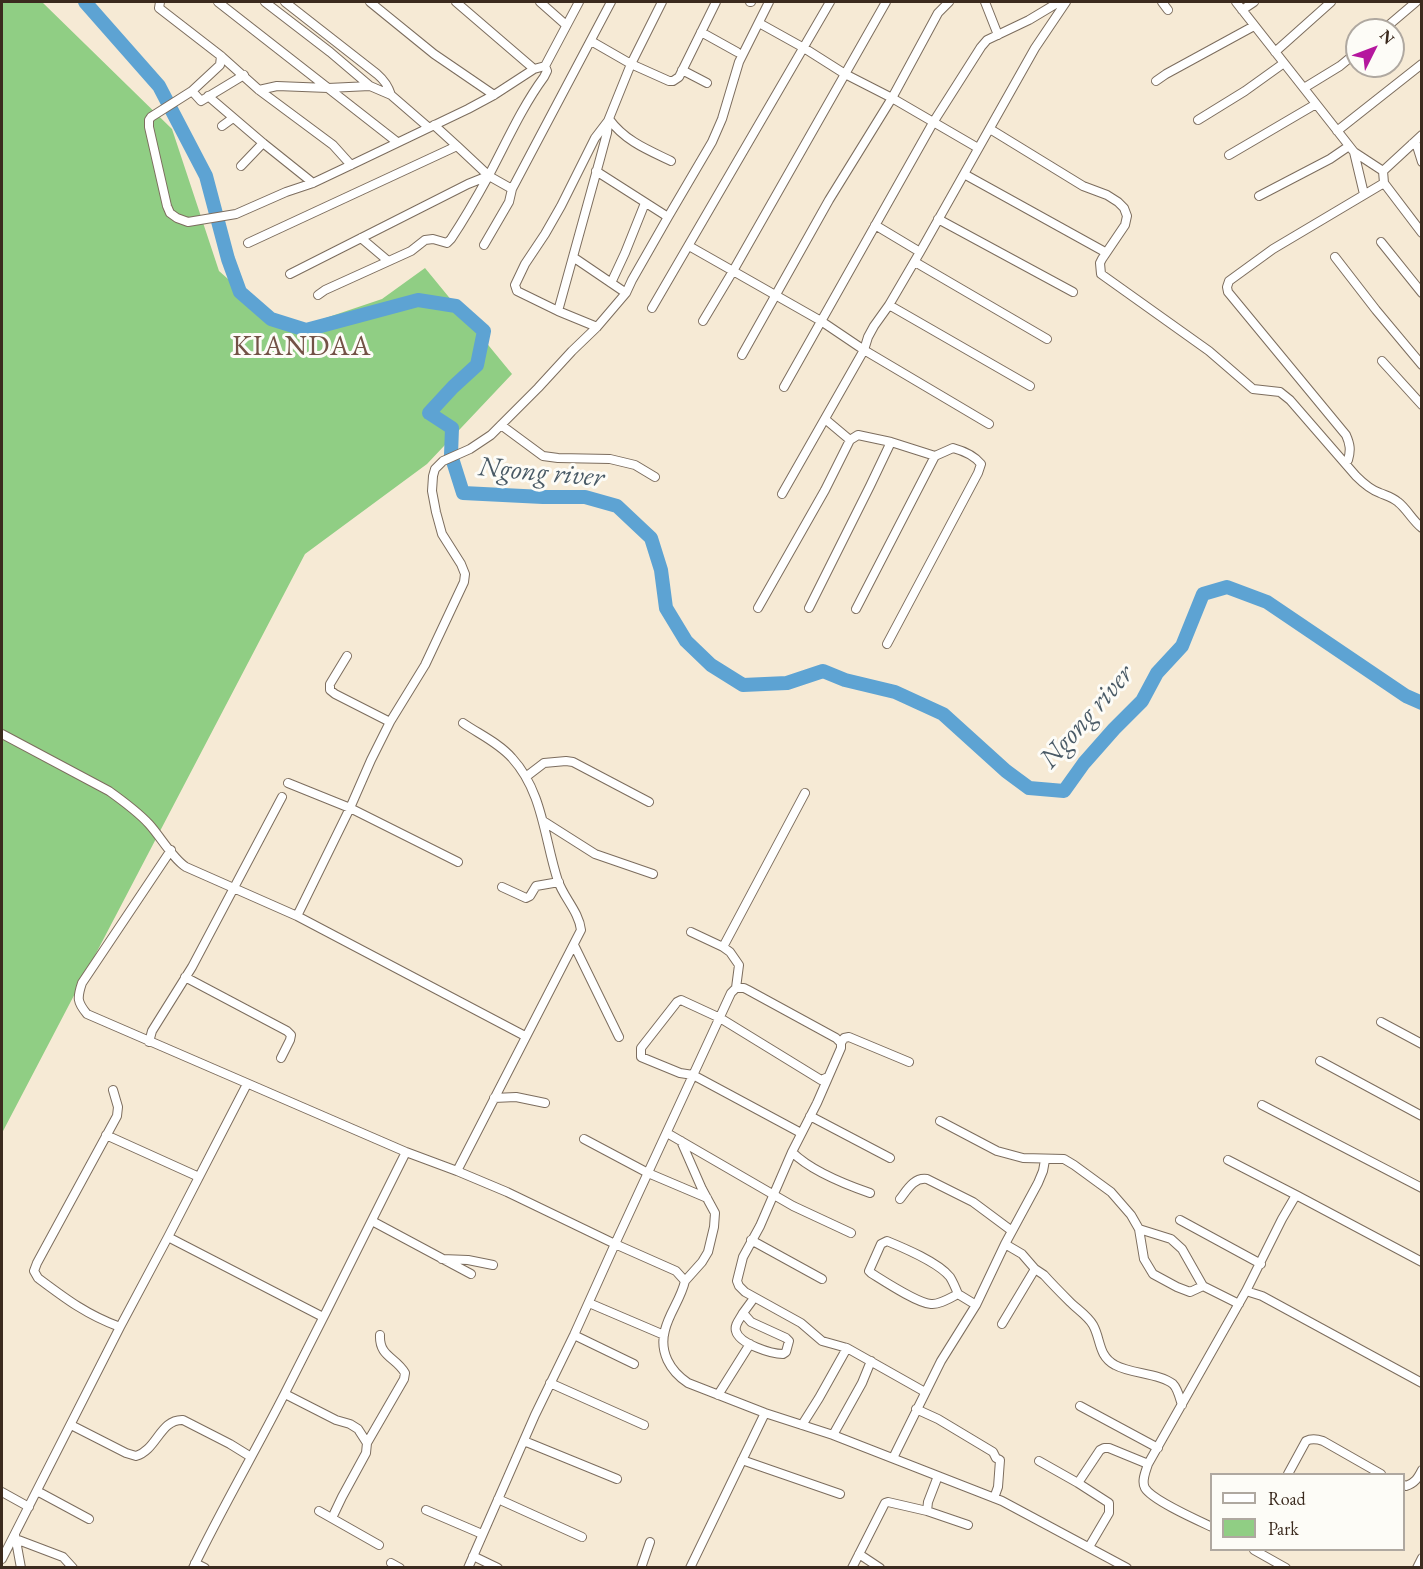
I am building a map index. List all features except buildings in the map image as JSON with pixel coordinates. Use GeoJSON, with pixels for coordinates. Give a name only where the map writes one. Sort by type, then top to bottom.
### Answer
{"type":"FeatureCollection","features":[{"type":"Feature","properties":{"kind":"street"},"geometry":{"type":"LineString","coordinates":[[160,2],[159,8],[221,56],[259,90],[333,145],[351,165]]}},
{"type":"Feature","properties":{"kind":"street"},"geometry":{"type":"LineString","coordinates":[[218,2],[397,142]]}},
{"type":"Feature","properties":{"kind":"street"},"geometry":{"type":"LineString","coordinates":[[265,2],[370,86],[391,95],[457,146],[489,176],[512,189]]}},
{"type":"Feature","properties":{"kind":"street"},"geometry":{"type":"LineString","coordinates":[[285,2],[384,80],[391,95]]}},
{"type":"Feature","properties":{"kind":"street"},"geometry":{"type":"LineString","coordinates":[[370,2],[434,54],[494,95]]}},
{"type":"Feature","properties":{"kind":"street"},"geometry":{"type":"LineString","coordinates":[[456,2],[534,69]]}},
{"type":"Feature","properties":{"kind":"street"},"geometry":{"type":"LineString","coordinates":[[540,2],[566,24]]}},
{"type":"Feature","properties":{"kind":"street"},"geometry":{"type":"LineString","coordinates":[[318,295],[387,260],[411,251],[425,240],[447,243],[469,213],[521,111],[544,77],[547,71],[545,66],[579,2]]}},
{"type":"Feature","properties":{"kind":"street"},"geometry":{"type":"LineString","coordinates":[[484,245],[509,202],[512,189],[611,2]]}},
{"type":"Feature","properties":{"kind":"street"},"geometry":{"type":"LineString","coordinates":[[597,327],[517,291],[515,283],[550,225],[595,138],[608,120],[631,64],[662,2]]}},
{"type":"Feature","properties":{"kind":"street"},"geometry":{"type":"LineString","coordinates":[[591,41],[631,64],[672,81],[676,80],[716,2]]}},
{"type":"Feature","properties":{"kind":"street"},"geometry":{"type":"LineString","coordinates":[[297,916],[390,722],[425,665],[464,582],[465,574],[461,564],[442,534],[436,512],[432,491],[435,469],[443,461],[486,439],[597,327],[626,293],[712,142],[722,119],[739,62],[769,2]]}},
{"type":"Feature","properties":{"kind":"street"},"geometry":{"type":"LineString","coordinates":[[652,308],[830,2]]}},
{"type":"Feature","properties":{"kind":"street"},"geometry":{"type":"LineString","coordinates":[[703,321],[886,2]]}},
{"type":"Feature","properties":{"kind":"street"},"geometry":{"type":"LineString","coordinates":[[742,355],[829,200],[892,98],[938,13],[949,2]]}},
{"type":"Feature","properties":{"kind":"street"},"geometry":{"type":"LineString","coordinates":[[985,2],[998,35]]}},
{"type":"Feature","properties":{"kind":"street"},"geometry":{"type":"LineString","coordinates":[[784,387],[934,121],[981,47],[987,40],[1029,20],[1059,2]]}},
{"type":"Feature","properties":{"kind":"street"},"geometry":{"type":"LineString","coordinates":[[782,494],[864,350],[874,326],[915,261],[1035,48],[1066,2]]}},
{"type":"Feature","properties":{"kind":"street"},"geometry":{"type":"LineString","coordinates":[[1161,2],[1168,10]]}},
{"type":"Feature","properties":{"kind":"street"},"geometry":{"type":"LineString","coordinates":[[1236,2],[1352,149],[1383,171],[1384,183],[1422,233]]}},
{"type":"Feature","properties":{"kind":"street"},"geometry":{"type":"LineString","coordinates":[[1242,10],[1254,2]]}},
{"type":"Feature","properties":{"kind":"street"},"geometry":{"type":"LineString","coordinates":[[1275,52],[1331,2]]}},
{"type":"Feature","properties":{"kind":"street"},"geometry":{"type":"LineString","coordinates":[[1397,18],[1416,2]]}},
{"type":"Feature","properties":{"kind":"street"},"geometry":{"type":"LineString","coordinates":[[759,23],[978,148]]}},
{"type":"Feature","properties":{"kind":"street"},"geometry":{"type":"LineString","coordinates":[[1156,81],[1254,26]]}},
{"type":"Feature","properties":{"kind":"street"},"geometry":{"type":"LineString","coordinates":[[701,32],[737,52]]}},
{"type":"Feature","properties":{"kind":"street"},"geometry":{"type":"LineString","coordinates":[[221,56],[220,65],[192,92],[148,120],[167,206],[170,213],[188,222],[236,214],[313,183],[494,95],[534,69],[545,66]]}},
{"type":"Feature","properties":{"kind":"street"},"geometry":{"type":"LineString","coordinates":[[1304,88],[1345,62]]}},
{"type":"Feature","properties":{"kind":"street"},"geometry":{"type":"LineString","coordinates":[[1198,120],[1284,63]]}},
{"type":"Feature","properties":{"kind":"street"},"geometry":{"type":"LineString","coordinates":[[1337,130],[1422,64]]}},
{"type":"Feature","properties":{"kind":"street"},"geometry":{"type":"LineString","coordinates":[[682,70],[707,83]]}},
{"type":"Feature","properties":{"kind":"street"},"geometry":{"type":"LineString","coordinates":[[192,92],[201,101],[244,75]]}},
{"type":"Feature","properties":{"kind":"street"},"geometry":{"type":"LineString","coordinates":[[259,90],[277,86],[328,88],[370,86]]}},
{"type":"Feature","properties":{"kind":"street"},"geometry":{"type":"LineString","coordinates":[[208,96],[313,183]]}},
{"type":"Feature","properties":{"kind":"street"},"geometry":{"type":"LineString","coordinates":[[1229,155],[1316,104]]}},
{"type":"Feature","properties":{"kind":"street"},"geometry":{"type":"LineString","coordinates":[[222,126],[233,118]]}},
{"type":"Feature","properties":{"kind":"street"},"geometry":{"type":"LineString","coordinates":[[608,120],[638,146],[671,161]]}},
{"type":"Feature","properties":{"kind":"street"},"geometry":{"type":"LineString","coordinates":[[558,311],[605,142],[608,120]]}},
{"type":"Feature","properties":{"kind":"street"},"geometry":{"type":"LineString","coordinates":[[990,129],[1083,186],[1118,202],[1124,208],[1127,216],[1125,225],[1105,252],[1100,263],[1101,274],[1209,351],[1253,389],[1280,392],[1290,400],[1365,485],[1401,504],[1422,528]]}},
{"type":"Feature","properties":{"kind":"street"},"geometry":{"type":"LineString","coordinates":[[1383,171],[1422,135]]}},
{"type":"Feature","properties":{"kind":"street"},"geometry":{"type":"LineString","coordinates":[[242,166],[263,143]]}},
{"type":"Feature","properties":{"kind":"street"},"geometry":{"type":"LineString","coordinates":[[1412,144],[1417,146],[1422,162]]}},
{"type":"Feature","properties":{"kind":"street"},"geometry":{"type":"LineString","coordinates":[[248,243],[457,146]]}},
{"type":"Feature","properties":{"kind":"street"},"geometry":{"type":"LineString","coordinates":[[1352,149],[1364,194]]}},
{"type":"Feature","properties":{"kind":"street"},"geometry":{"type":"LineString","coordinates":[[1259,196],[1352,149]]}},
{"type":"Feature","properties":{"kind":"street"},"geometry":{"type":"LineString","coordinates":[[596,171],[668,217]]}},
{"type":"Feature","properties":{"kind":"street"},"geometry":{"type":"LineString","coordinates":[[964,174],[1105,252]]}},
{"type":"Feature","properties":{"kind":"street"},"geometry":{"type":"LineString","coordinates":[[290,274],[458,189],[489,176]]}},
{"type":"Feature","properties":{"kind":"street"},"geometry":{"type":"LineString","coordinates":[[1348,460],[1350,444],[1346,435],[1228,292],[1227,287],[1229,281],[1273,249],[1384,183]]}},
{"type":"Feature","properties":{"kind":"street"},"geometry":{"type":"LineString","coordinates":[[611,283],[645,203]]}},
{"type":"Feature","properties":{"kind":"street"},"geometry":{"type":"LineString","coordinates":[[938,219],[1072,292]]}},
{"type":"Feature","properties":{"kind":"street"},"geometry":{"type":"LineString","coordinates":[[875,225],[920,252]]}},
{"type":"Feature","properties":{"kind":"street"},"geometry":{"type":"LineString","coordinates":[[361,238],[387,260]]}},
{"type":"Feature","properties":{"kind":"street"},"geometry":{"type":"LineString","coordinates":[[1381,242],[1422,292]]}},
{"type":"Feature","properties":{"kind":"street"},"geometry":{"type":"LineString","coordinates":[[689,246],[776,294],[864,350],[989,424]]}},
{"type":"Feature","properties":{"kind":"street"},"geometry":{"type":"LineString","coordinates":[[573,257],[626,293]]}},
{"type":"Feature","properties":{"kind":"street"},"geometry":{"type":"LineString","coordinates":[[1335,257],[1422,365]]}},
{"type":"Feature","properties":{"kind":"street"},"geometry":{"type":"LineString","coordinates":[[915,261],[1047,339]]}},
{"type":"Feature","properties":{"kind":"street"},"geometry":{"type":"LineString","coordinates":[[889,305],[1030,386]]}},
{"type":"Feature","properties":{"kind":"street"},"geometry":{"type":"LineString","coordinates":[[1382,361],[1422,405]]}},
{"type":"Feature","properties":{"kind":"street"},"geometry":{"type":"LineString","coordinates":[[825,419],[850,440]]}},
{"type":"Feature","properties":{"kind":"street"},"geometry":{"type":"LineString","coordinates":[[501,425],[543,456],[610,459],[635,465],[655,477]]}},
{"type":"Feature","properties":{"kind":"street"},"geometry":{"type":"LineString","coordinates":[[758,608],[850,440],[858,435],[891,442],[935,456]]}},
{"type":"Feature","properties":{"kind":"street"},"geometry":{"type":"LineString","coordinates":[[809,608],[891,442]]}},
{"type":"Feature","properties":{"kind":"street"},"geometry":{"type":"LineString","coordinates":[[856,609],[935,456],[953,448],[977,459],[981,464],[980,468],[887,644]]}},
{"type":"Feature","properties":{"kind":"street"},"geometry":{"type":"LineString","coordinates":[[347,656],[330,684],[330,690],[390,722]]}},
{"type":"Feature","properties":{"kind":"street"},"geometry":{"type":"LineString","coordinates":[[457,1171],[581,930],[559,882],[537,800],[527,776],[511,756],[463,723]]}},
{"type":"Feature","properties":{"kind":"street"},"geometry":{"type":"LineString","coordinates":[[2,734],[109,791],[138,813],[180,863],[186,867],[297,916],[525,1036]]}},
{"type":"Feature","properties":{"kind":"street"},"geometry":{"type":"LineString","coordinates":[[527,776],[544,763],[573,762],[649,802]]}},
{"type":"Feature","properties":{"kind":"street"},"geometry":{"type":"LineString","coordinates":[[288,783],[350,808],[458,862]]}},
{"type":"Feature","properties":{"kind":"street"},"geometry":{"type":"LineString","coordinates":[[723,947],[805,793]]}},
{"type":"Feature","properties":{"kind":"street"},"geometry":{"type":"LineString","coordinates":[[149,1042],[152,1032],[186,977],[282,797]]}},
{"type":"Feature","properties":{"kind":"street"},"geometry":{"type":"LineString","coordinates":[[543,821],[595,854],[653,874]]}},
{"type":"Feature","properties":{"kind":"street"},"geometry":{"type":"LineString","coordinates":[[171,850],[82,983],[78,994],[79,1004],[87,1014],[406,1152],[507,1192],[676,1271],[685,1281]]}},
{"type":"Feature","properties":{"kind":"street"},"geometry":{"type":"LineString","coordinates":[[502,887],[526,898],[536,886],[559,882]]}},
{"type":"Feature","properties":{"kind":"street"},"geometry":{"type":"LineString","coordinates":[[468,1568],[550,1383],[735,988],[739,965],[730,952],[691,932]]}},
{"type":"Feature","properties":{"kind":"street"},"geometry":{"type":"LineString","coordinates":[[574,945],[619,1037]]}},
{"type":"Feature","properties":{"kind":"street"},"geometry":{"type":"LineString","coordinates":[[186,977],[287,1031],[291,1035],[290,1040],[281,1058]]}},
{"type":"Feature","properties":{"kind":"street"},"geometry":{"type":"LineString","coordinates":[[735,988],[748,990],[801,1018],[841,1043]]}},
{"type":"Feature","properties":{"kind":"street"},"geometry":{"type":"LineString","coordinates":[[801,1133],[693,1075],[680,1073],[641,1057],[641,1048],[681,1000],[720,1018],[821,1080],[828,1077]]}},
{"type":"Feature","properties":{"kind":"street"},"geometry":{"type":"LineString","coordinates":[[1380,1022],[1422,1044]]}},
{"type":"Feature","properties":{"kind":"street"},"geometry":{"type":"LineString","coordinates":[[909,1062],[849,1037],[844,1038],[760,1226],[743,1257],[737,1281],[738,1286],[754,1298],[801,1323],[822,1341],[847,1348],[925,1392]]}},
{"type":"Feature","properties":{"kind":"street"},"geometry":{"type":"LineString","coordinates":[[1320,1061],[1422,1116]]}},
{"type":"Feature","properties":{"kind":"street"},"geometry":{"type":"LineString","coordinates":[[2,1559],[120,1326],[248,1084]]}},
{"type":"Feature","properties":{"kind":"street"},"geometry":{"type":"LineString","coordinates":[[113,1090],[118,1107],[117,1116],[34,1270],[38,1278],[87,1313],[120,1326]]}},
{"type":"Feature","properties":{"kind":"street"},"geometry":{"type":"LineString","coordinates":[[494,1098],[516,1097],[545,1103]]}},
{"type":"Feature","properties":{"kind":"street"},"geometry":{"type":"LineString","coordinates":[[1262,1105],[1422,1188]]}},
{"type":"Feature","properties":{"kind":"street"},"geometry":{"type":"LineString","coordinates":[[810,1116],[890,1158]]}},
{"type":"Feature","properties":{"kind":"street"},"geometry":{"type":"LineString","coordinates":[[940,1121],[997,1152],[1023,1158],[1064,1159],[1074,1165],[1111,1192],[1131,1215],[1138,1228],[1144,1259],[1153,1274],[1190,1292],[1203,1286]]}},
{"type":"Feature","properties":{"kind":"street"},"geometry":{"type":"LineString","coordinates":[[667,1133],[793,1206],[851,1233]]}},
{"type":"Feature","properties":{"kind":"street"},"geometry":{"type":"LineString","coordinates":[[106,1135],[199,1177]]}},
{"type":"Feature","properties":{"kind":"street"},"geometry":{"type":"LineString","coordinates":[[584,1139],[648,1173],[707,1198]]}},
{"type":"Feature","properties":{"kind":"street"},"geometry":{"type":"LineString","coordinates":[[681,1141],[715,1213],[708,1252],[685,1281],[665,1329],[664,1352],[668,1364],[679,1377],[687,1383],[718,1395],[833,1435],[994,1498],[1127,1568]]}},
{"type":"Feature","properties":{"kind":"street"},"geometry":{"type":"LineString","coordinates":[[205,1568],[194,1565],[285,1394],[406,1152]]}},
{"type":"Feature","properties":{"kind":"street"},"geometry":{"type":"LineString","coordinates":[[792,1152],[800,1160],[843,1183],[870,1193]]}},
{"type":"Feature","properties":{"kind":"street"},"geometry":{"type":"LineString","coordinates":[[892,1458],[941,1361],[976,1305],[1038,1183],[1045,1160]]}},
{"type":"Feature","properties":{"kind":"street"},"geometry":{"type":"LineString","coordinates":[[1228,1160],[1422,1262]]}},
{"type":"Feature","properties":{"kind":"street"},"geometry":{"type":"LineString","coordinates":[[900,1200],[916,1180],[927,1179],[973,1202],[1012,1231]]}},
{"type":"Feature","properties":{"kind":"street"},"geometry":{"type":"LineString","coordinates":[[1210,1526],[1155,1497],[1144,1487],[1143,1480],[1148,1464],[1239,1304],[1296,1195]]}},
{"type":"Feature","properties":{"kind":"street"},"geometry":{"type":"LineString","coordinates":[[1180,1220],[1261,1263]]}},
{"type":"Feature","properties":{"kind":"street"},"geometry":{"type":"LineString","coordinates":[[372,1221],[471,1274]]}},
{"type":"Feature","properties":{"kind":"street"},"geometry":{"type":"LineString","coordinates":[[1138,1228],[1171,1239],[1182,1249],[1203,1286],[1239,1304]]}},
{"type":"Feature","properties":{"kind":"street"},"geometry":{"type":"LineString","coordinates":[[168,1237],[323,1317]]}},
{"type":"Feature","properties":{"kind":"street"},"geometry":{"type":"LineString","coordinates":[[751,1240],[822,1279]]}},
{"type":"Feature","properties":{"kind":"street"},"geometry":{"type":"LineString","coordinates":[[958,1294],[930,1304],[918,1300],[869,1271],[881,1244],[886,1241],[942,1269],[950,1278],[958,1294],[976,1305]]}},
{"type":"Feature","properties":{"kind":"street"},"geometry":{"type":"LineString","coordinates":[[1005,1244],[1022,1254],[1093,1324],[1100,1348],[1108,1360],[1115,1366],[1173,1384],[1182,1405]]}},
{"type":"Feature","properties":{"kind":"street"},"geometry":{"type":"LineString","coordinates":[[442,1258],[493,1265]]}},
{"type":"Feature","properties":{"kind":"street"},"geometry":{"type":"LineString","coordinates":[[1002,1324],[1035,1269]]}},
{"type":"Feature","properties":{"kind":"street"},"geometry":{"type":"LineString","coordinates":[[1246,1291],[1262,1296],[1422,1383]]}},
{"type":"Feature","properties":{"kind":"street"},"geometry":{"type":"LineString","coordinates":[[743,1313],[751,1322],[786,1338],[789,1341],[786,1352],[783,1354],[768,1352],[740,1338],[735,1331],[743,1313],[754,1298]]}},
{"type":"Feature","properties":{"kind":"street"},"geometry":{"type":"LineString","coordinates":[[589,1303],[664,1335]]}},
{"type":"Feature","properties":{"kind":"street"},"geometry":{"type":"LineString","coordinates":[[332,1518],[366,1453],[367,1443],[404,1379],[405,1373],[402,1368],[384,1352],[380,1335]]}},
{"type":"Feature","properties":{"kind":"street"},"geometry":{"type":"LineString","coordinates":[[574,1335],[634,1364]]}},
{"type":"Feature","properties":{"kind":"street"},"geometry":{"type":"LineString","coordinates":[[718,1395],[750,1344]]}},
{"type":"Feature","properties":{"kind":"street"},"geometry":{"type":"LineString","coordinates":[[802,1425],[847,1348]]}},
{"type":"Feature","properties":{"kind":"street"},"geometry":{"type":"LineString","coordinates":[[833,1435],[871,1361]]}},
{"type":"Feature","properties":{"kind":"street"},"geometry":{"type":"LineString","coordinates":[[550,1383],[644,1425]]}},
{"type":"Feature","properties":{"kind":"street"},"geometry":{"type":"LineString","coordinates":[[285,1394],[336,1420],[350,1424],[358,1429],[367,1443]]}},
{"type":"Feature","properties":{"kind":"street"},"geometry":{"type":"LineString","coordinates":[[1080,1406],[1158,1448]]}},
{"type":"Feature","properties":{"kind":"street"},"geometry":{"type":"LineString","coordinates":[[916,1409],[938,1419],[993,1452],[1000,1460],[998,1487],[994,1498]]}},
{"type":"Feature","properties":{"kind":"street"},"geometry":{"type":"LineString","coordinates":[[690,1568],[765,1413]]}},
{"type":"Feature","properties":{"kind":"street"},"geometry":{"type":"LineString","coordinates":[[71,1425],[136,1456],[145,1452],[170,1423],[176,1419],[183,1420],[231,1444],[251,1458]]}},
{"type":"Feature","properties":{"kind":"street"},"geometry":{"type":"LineString","coordinates":[[1289,1473],[1306,1441],[1316,1439],[1379,1473]]}},
{"type":"Feature","properties":{"kind":"street"},"geometry":{"type":"LineString","coordinates":[[524,1441],[617,1479]]}},
{"type":"Feature","properties":{"kind":"street"},"geometry":{"type":"LineString","coordinates":[[1078,1483],[1100,1450],[1104,1448],[1148,1464]]}},
{"type":"Feature","properties":{"kind":"street"},"geometry":{"type":"LineString","coordinates":[[742,1460],[840,1494]]}},
{"type":"Feature","properties":{"kind":"street"},"geometry":{"type":"LineString","coordinates":[[1039,1461],[1106,1501],[1109,1513],[1089,1547]]}},
{"type":"Feature","properties":{"kind":"street"},"geometry":{"type":"LineString","coordinates":[[1405,1486],[1411,1485],[1422,1470]]}},
{"type":"Feature","properties":{"kind":"street"},"geometry":{"type":"LineString","coordinates":[[927,1511],[938,1476]]}},
{"type":"Feature","properties":{"kind":"street"},"geometry":{"type":"LineString","coordinates":[[37,1491],[89,1519]]}},
{"type":"Feature","properties":{"kind":"street"},"geometry":{"type":"LineString","coordinates":[[2,1492],[29,1507]]}},
{"type":"Feature","properties":{"kind":"street"},"geometry":{"type":"LineString","coordinates":[[498,1499],[582,1537]]}},
{"type":"Feature","properties":{"kind":"street"},"geometry":{"type":"LineString","coordinates":[[852,1568],[885,1503],[927,1511],[968,1525]]}},
{"type":"Feature","properties":{"kind":"street"},"geometry":{"type":"LineString","coordinates":[[426,1510],[482,1534]]}},
{"type":"Feature","properties":{"kind":"street"},"geometry":{"type":"LineString","coordinates":[[319,1511],[379,1545]]}},
{"type":"Feature","properties":{"kind":"street"},"geometry":{"type":"LineString","coordinates":[[14,1537],[21,1568]]}},
{"type":"Feature","properties":{"kind":"street"},"geometry":{"type":"LineString","coordinates":[[14,1537],[63,1557],[73,1568]]}},
{"type":"Feature","properties":{"kind":"street"},"geometry":{"type":"LineString","coordinates":[[641,1568],[650,1542]]}},
{"type":"Feature","properties":{"kind":"street"},"geometry":{"type":"LineString","coordinates":[[1256,1551],[1286,1568]]}},
{"type":"Feature","properties":{"kind":"street"},"geometry":{"type":"LineString","coordinates":[[858,1554],[880,1568]]}},
{"type":"Feature","properties":{"kind":"street"},"geometry":{"type":"LineString","coordinates":[[473,1556],[498,1568]]}},
{"type":"Feature","properties":{"kind":"street"},"geometry":{"type":"LineString","coordinates":[[1417,1568],[1422,1558]]}},
{"type":"Feature","properties":{"kind":"street"},"geometry":{"type":"LineString","coordinates":[[391,1563],[400,1568]]}},
{"type":"Feature","properties":{"kind":"green space"},"geometry":{"type":"Polygon","coordinates":[[[2,2],[42,2],[172,129],[219,271],[287,331],[382,299],[425,268],[512,374],[427,464],[305,554],[2,1133],[2,2]]]}},
{"type":"Feature","properties":{"kind":"waterway","name":"Ngong river"},"geometry":{"type":"LineString","coordinates":[[85,2],[159,86],[206,176],[228,259],[240,292],[271,319],[306,330],[418,300],[456,306],[484,331],[477,365],[429,413],[452,428],[451,455],[463,493],[585,497],[617,506],[651,538],[661,570],[666,608],[686,641],[711,665],[743,685],[787,683],[823,671],[845,680],[895,692],[943,714],[1006,771],[1029,788],[1064,791],[1084,763],[1142,701],[1157,673],[1182,646],[1203,594],[1227,587],[1267,602],[1406,696],[1422,703]]}},
{"type":"Feature","properties":{"kind":"district","name":"KIANDAA"},"geometry":{"type":"Point","coordinates":[302,347]}}]}
